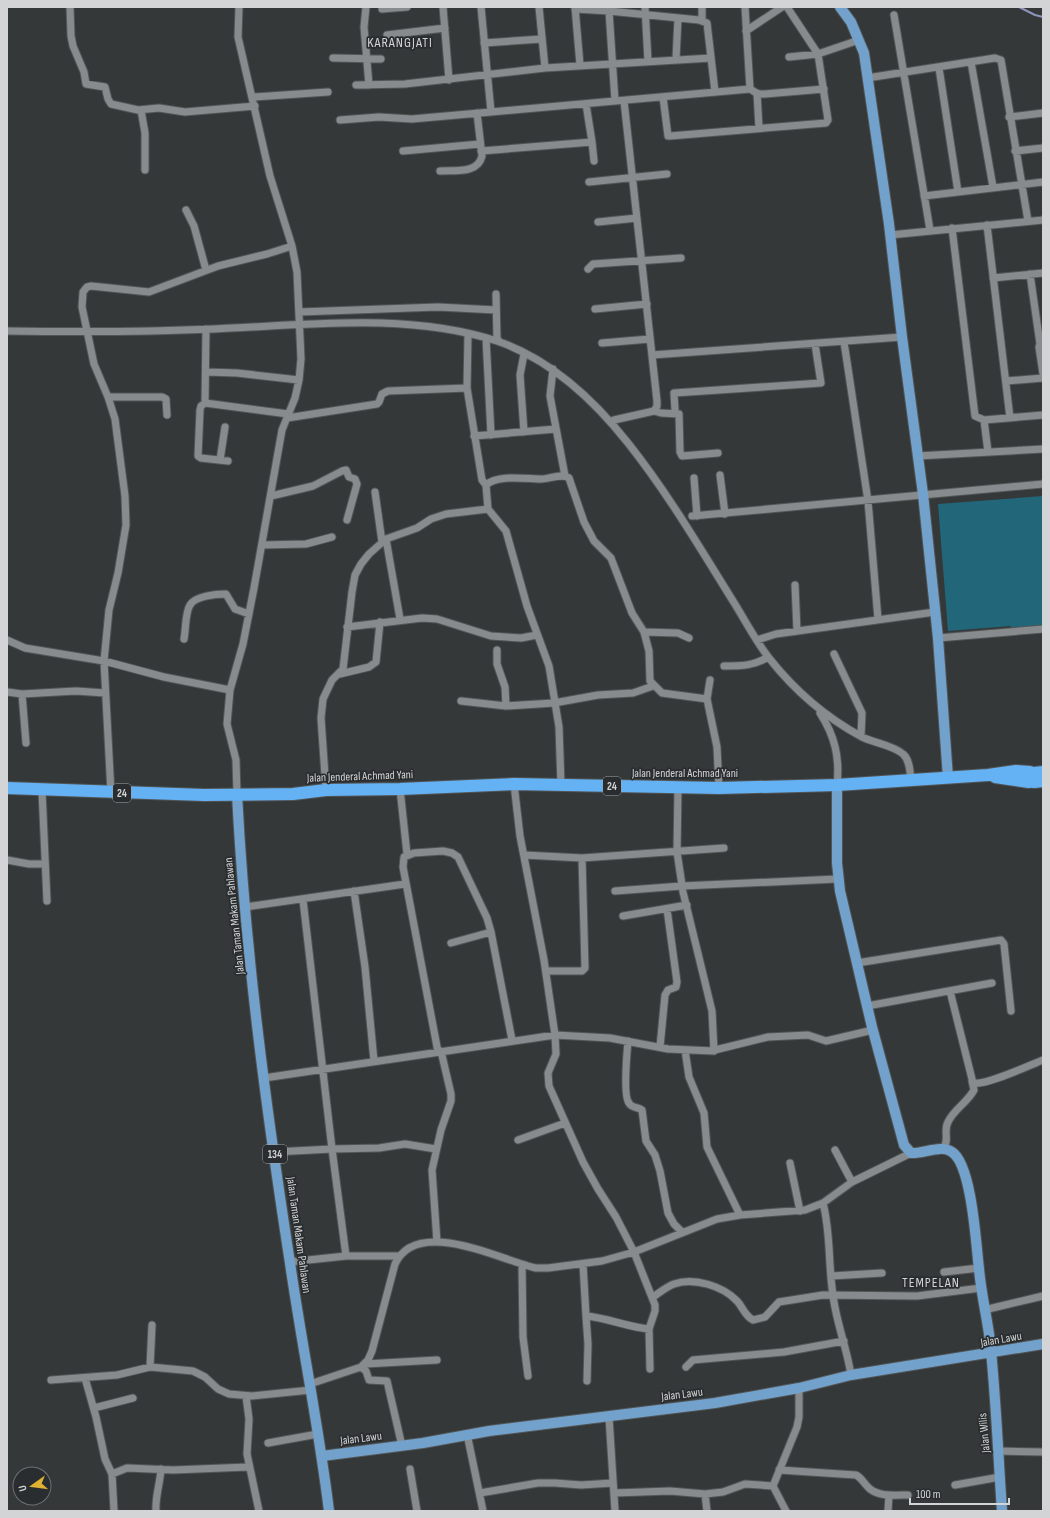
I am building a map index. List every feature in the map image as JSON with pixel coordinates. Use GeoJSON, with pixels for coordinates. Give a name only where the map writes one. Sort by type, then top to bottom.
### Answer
{"type":"FeatureCollection","features":[{"type":"Feature","properties":{"kind":"highway","name":"Jalan Jenderal Achmad Yani"},"geometry":{"type":"LineString","coordinates":[[237,794],[293,794],[326,790],[400,789],[514,784],[719,788],[837,785],[988,775],[1035,777]]}},
{"type":"Feature","properties":{"kind":"highway","name":"24"},"geometry":{"type":"LineString","coordinates":[[7,788],[42,791],[111,793],[237,794]]}},
{"type":"Feature","properties":{"kind":"main road"},"geometry":{"type":"LineString","coordinates":[[840,7],[851,22],[864,53],[890,235],[923,494],[938,638],[948,778]]}},
{"type":"Feature","properties":{"kind":"main road"},"geometry":{"type":"LineString","coordinates":[[837,785],[837,879],[873,1030],[904,1145],[911,1153],[943,1149]]}},
{"type":"Feature","properties":{"kind":"main road","name":"Jalan Taman Makam Pahlawan"},"geometry":{"type":"LineString","coordinates":[[237,794],[245,907],[264,1078],[289,1262],[322,1456],[329,1511]]}},
{"type":"Feature","properties":{"kind":"main road","name":"Jalan Wilis"},"geometry":{"type":"LineString","coordinates":[[943,1149],[952,1152],[956,1156],[963,1171],[975,1222],[981,1288],[990,1339],[1002,1511]]}},
{"type":"Feature","properties":{"kind":"main road","name":"Jalan Lawu"},"geometry":{"type":"LineString","coordinates":[[322,1456],[402,1446],[467,1434],[715,1403],[799,1388],[851,1375],[991,1354],[1043,1344]]}},
{"type":"Feature","properties":{"kind":"street"},"geometry":{"type":"LineString","coordinates":[[70,7],[73,46],[84,72],[86,84],[106,87],[108,102],[111,104],[141,110],[159,108],[184,112],[255,106]]}},
{"type":"Feature","properties":{"kind":"street"},"geometry":{"type":"LineString","coordinates":[[237,794],[236,760],[227,724],[230,690],[249,614],[282,430],[299,380],[301,359],[297,272],[292,246],[270,176],[238,37],[239,7]]}},
{"type":"Feature","properties":{"kind":"street"},"geometry":{"type":"LineString","coordinates":[[366,7],[364,27],[369,84]]}},
{"type":"Feature","properties":{"kind":"street"},"geometry":{"type":"LineString","coordinates":[[382,9],[407,7]]}},
{"type":"Feature","properties":{"kind":"street"},"geometry":{"type":"LineString","coordinates":[[443,7],[449,80]]}},
{"type":"Feature","properties":{"kind":"street"},"geometry":{"type":"LineString","coordinates":[[482,7],[491,112]]}},
{"type":"Feature","properties":{"kind":"street"},"geometry":{"type":"LineString","coordinates":[[539,7],[545,68]]}},
{"type":"Feature","properties":{"kind":"street"},"geometry":{"type":"LineString","coordinates":[[645,7],[648,61]]}},
{"type":"Feature","properties":{"kind":"street"},"geometry":{"type":"LineString","coordinates":[[702,7],[702,21]]}},
{"type":"Feature","properties":{"kind":"street"},"geometry":{"type":"LineString","coordinates":[[745,7],[746,31],[759,128]]}},
{"type":"Feature","properties":{"kind":"street"},"geometry":{"type":"LineString","coordinates":[[746,31],[782,7]]}},
{"type":"Feature","properties":{"kind":"street"},"geometry":{"type":"LineString","coordinates":[[663,97],[668,136],[826,123],[828,120],[818,54],[787,7]]}},
{"type":"Feature","properties":{"kind":"street"},"geometry":{"type":"LineString","coordinates":[[580,65],[575,8],[702,21],[707,23],[708,27],[715,92]]}},
{"type":"Feature","properties":{"kind":"street"},"geometry":{"type":"LineString","coordinates":[[609,11],[615,101]]}},
{"type":"Feature","properties":{"kind":"street"},"geometry":{"type":"LineString","coordinates":[[894,15],[930,230]]}},
{"type":"Feature","properties":{"kind":"street"},"geometry":{"type":"LineString","coordinates":[[676,59],[678,18]]}},
{"type":"Feature","properties":{"kind":"street"},"geometry":{"type":"LineString","coordinates":[[386,35],[445,28]]}},
{"type":"Feature","properties":{"kind":"street"},"geometry":{"type":"LineString","coordinates":[[484,43],[542,39]]}},
{"type":"Feature","properties":{"kind":"street"},"geometry":{"type":"LineString","coordinates":[[790,57],[818,54],[859,40]]}},
{"type":"Feature","properties":{"kind":"street"},"geometry":{"type":"LineString","coordinates":[[333,58],[381,59]]}},
{"type":"Feature","properties":{"kind":"street"},"geometry":{"type":"LineString","coordinates":[[356,85],[405,84],[580,65],[711,58]]}},
{"type":"Feature","properties":{"kind":"street"},"geometry":{"type":"LineString","coordinates":[[867,78],[939,68],[995,58],[1001,60],[1009,117],[1028,221]]}},
{"type":"Feature","properties":{"kind":"street"},"geometry":{"type":"LineString","coordinates":[[971,62],[993,187]]}},
{"type":"Feature","properties":{"kind":"street"},"geometry":{"type":"LineString","coordinates":[[939,68],[958,192]]}},
{"type":"Feature","properties":{"kind":"street"},"geometry":{"type":"LineString","coordinates":[[340,120],[379,117],[412,119],[715,92],[754,91],[775,94],[824,89]]}},
{"type":"Feature","properties":{"kind":"street"},"geometry":{"type":"LineString","coordinates":[[253,97],[328,92]]}},
{"type":"Feature","properties":{"kind":"street"},"geometry":{"type":"LineString","coordinates":[[624,101],[632,179],[643,261],[657,401],[657,406],[654,411]]}},
{"type":"Feature","properties":{"kind":"street"},"geometry":{"type":"LineString","coordinates":[[586,104],[594,161]]}},
{"type":"Feature","properties":{"kind":"street"},"geometry":{"type":"LineString","coordinates":[[141,110],[145,133],[145,170]]}},
{"type":"Feature","properties":{"kind":"street"},"geometry":{"type":"LineString","coordinates":[[440,171],[477,167],[480,164],[481,148],[477,113]]}},
{"type":"Feature","properties":{"kind":"street"},"geometry":{"type":"LineString","coordinates":[[1009,117],[1043,113]]}},
{"type":"Feature","properties":{"kind":"street"},"geometry":{"type":"LineString","coordinates":[[403,151],[592,142]]}},
{"type":"Feature","properties":{"kind":"street"},"geometry":{"type":"LineString","coordinates":[[1015,151],[1043,148]]}},
{"type":"Feature","properties":{"kind":"street"},"geometry":{"type":"LineString","coordinates":[[589,182],[632,179],[667,174]]}},
{"type":"Feature","properties":{"kind":"street"},"geometry":{"type":"LineString","coordinates":[[924,196],[1043,182]]}},
{"type":"Feature","properties":{"kind":"street"},"geometry":{"type":"LineString","coordinates":[[186,210],[194,226],[206,270]]}},
{"type":"Feature","properties":{"kind":"street"},"geometry":{"type":"LineString","coordinates":[[598,222],[637,218]]}},
{"type":"Feature","properties":{"kind":"street"},"geometry":{"type":"LineString","coordinates":[[890,235],[1043,220]]}},
{"type":"Feature","properties":{"kind":"street"},"geometry":{"type":"LineString","coordinates":[[987,225],[1010,418]]}},
{"type":"Feature","properties":{"kind":"street"},"geometry":{"type":"LineString","coordinates":[[952,228],[975,416],[984,420],[1043,415]]}},
{"type":"Feature","properties":{"kind":"street"},"geometry":{"type":"LineString","coordinates":[[111,793],[104,661],[109,610],[118,572],[126,520],[125,496],[118,438],[108,397],[94,364],[87,332],[82,296],[87,287],[92,286],[149,292],[206,270],[292,246]]}},
{"type":"Feature","properties":{"kind":"street"},"geometry":{"type":"LineString","coordinates":[[588,269],[593,264],[680,258]]}},
{"type":"Feature","properties":{"kind":"street"},"geometry":{"type":"LineString","coordinates":[[993,278],[1043,273]]}},
{"type":"Feature","properties":{"kind":"street"},"geometry":{"type":"LineString","coordinates":[[1030,274],[1041,343],[1043,374]]}},
{"type":"Feature","properties":{"kind":"street"},"geometry":{"type":"LineString","coordinates":[[496,294],[497,339],[500,342]]}},
{"type":"Feature","properties":{"kind":"street"},"geometry":{"type":"LineString","coordinates":[[595,309],[647,304]]}},
{"type":"Feature","properties":{"kind":"street"},"geometry":{"type":"LineString","coordinates":[[299,312],[438,307],[496,310]]}},
{"type":"Feature","properties":{"kind":"street"},"geometry":{"type":"LineString","coordinates":[[7,331],[87,332],[300,325],[413,325],[468,334],[500,342],[553,369],[584,394],[628,442],[663,492],[768,657],[796,688],[818,709],[861,736],[904,755],[911,780]]}},
{"type":"Feature","properties":{"kind":"street"},"geometry":{"type":"LineString","coordinates":[[206,329],[205,403],[201,406],[200,410],[198,456],[201,458],[224,461],[225,427]]}},
{"type":"Feature","properties":{"kind":"street"},"geometry":{"type":"LineString","coordinates":[[468,334],[467,388],[482,480],[486,485],[488,509],[506,531],[536,635],[549,666],[559,727],[561,786]]}},
{"type":"Feature","properties":{"kind":"street"},"geometry":{"type":"LineString","coordinates":[[652,355],[902,337]]}},
{"type":"Feature","properties":{"kind":"street"},"geometry":{"type":"LineString","coordinates":[[486,338],[491,435]]}},
{"type":"Feature","properties":{"kind":"street"},"geometry":{"type":"LineString","coordinates":[[602,343],[650,339]]}},
{"type":"Feature","properties":{"kind":"street"},"geometry":{"type":"LineString","coordinates":[[844,342],[868,501],[878,620]]}},
{"type":"Feature","properties":{"kind":"street"},"geometry":{"type":"LineString","coordinates":[[675,410],[674,393],[821,383],[815,344]]}},
{"type":"Feature","properties":{"kind":"street"},"geometry":{"type":"LineString","coordinates":[[524,354],[520,375],[524,432]]}},
{"type":"Feature","properties":{"kind":"street"},"geometry":{"type":"LineString","coordinates":[[553,369],[550,396],[565,476],[569,478],[584,522],[594,541],[611,558],[632,613],[644,632],[649,651],[649,674],[654,686],[662,693],[707,699]]}},
{"type":"Feature","properties":{"kind":"street"},"geometry":{"type":"LineString","coordinates":[[206,372],[237,373],[299,380]]}},
{"type":"Feature","properties":{"kind":"street"},"geometry":{"type":"LineString","coordinates":[[1006,381],[1043,378]]}},
{"type":"Feature","properties":{"kind":"street"},"geometry":{"type":"LineString","coordinates":[[205,403],[288,416],[376,404],[379,402],[382,394],[388,391],[467,388]]}},
{"type":"Feature","properties":{"kind":"street"},"geometry":{"type":"LineString","coordinates":[[108,397],[162,397],[166,400],[167,415]]}},
{"type":"Feature","properties":{"kind":"street"},"geometry":{"type":"LineString","coordinates":[[611,423],[614,420],[654,411],[679,414],[680,452],[682,456],[718,453]]}},
{"type":"Feature","properties":{"kind":"street"},"geometry":{"type":"LineString","coordinates":[[984,420],[988,452]]}},
{"type":"Feature","properties":{"kind":"street"},"geometry":{"type":"LineString","coordinates":[[474,436],[556,428]]}},
{"type":"Feature","properties":{"kind":"street"},"geometry":{"type":"LineString","coordinates":[[917,456],[1043,449]]}},
{"type":"Feature","properties":{"kind":"street"},"geometry":{"type":"LineString","coordinates":[[270,496],[313,486],[346,470],[349,477],[355,479],[357,484],[347,520]]}},
{"type":"Feature","properties":{"kind":"street"},"geometry":{"type":"LineString","coordinates":[[720,475],[725,514]]}},
{"type":"Feature","properties":{"kind":"street"},"geometry":{"type":"LineString","coordinates":[[486,485],[489,482],[499,480],[521,478],[542,479],[565,476]]}},
{"type":"Feature","properties":{"kind":"street"},"geometry":{"type":"LineString","coordinates":[[694,478],[695,516],[1043,484]]}},
{"type":"Feature","properties":{"kind":"street"},"geometry":{"type":"LineString","coordinates":[[375,492],[400,619]]}},
{"type":"Feature","properties":{"kind":"street"},"geometry":{"type":"LineString","coordinates":[[326,790],[321,718],[323,700],[332,680],[340,674],[343,669],[347,627],[356,575],[369,554],[384,540],[418,528],[431,520],[446,514],[488,509]]}},
{"type":"Feature","properties":{"kind":"street"},"geometry":{"type":"LineString","coordinates":[[262,545],[306,544],[332,537]]}},
{"type":"Feature","properties":{"kind":"street"},"geometry":{"type":"LineString","coordinates":[[795,585],[797,631]]}},
{"type":"Feature","properties":{"kind":"street"},"geometry":{"type":"LineString","coordinates":[[184,639],[189,606],[193,601],[204,597],[226,594],[235,609],[249,614]]}},
{"type":"Feature","properties":{"kind":"street"},"geometry":{"type":"LineString","coordinates":[[757,640],[776,634],[935,612]]}},
{"type":"Feature","properties":{"kind":"street"},"geometry":{"type":"LineString","coordinates":[[347,627],[400,619],[437,619],[478,633],[508,638],[536,635]]}},
{"type":"Feature","properties":{"kind":"street"},"geometry":{"type":"LineString","coordinates":[[340,674],[369,667],[376,662],[380,622]]}},
{"type":"Feature","properties":{"kind":"street"},"geometry":{"type":"LineString","coordinates":[[938,638],[1043,629]]}},
{"type":"Feature","properties":{"kind":"street"},"geometry":{"type":"LineString","coordinates":[[644,632],[678,633],[689,638]]}},
{"type":"Feature","properties":{"kind":"street"},"geometry":{"type":"LineString","coordinates":[[7,640],[25,648],[104,661],[164,678],[230,690]]}},
{"type":"Feature","properties":{"kind":"street"},"geometry":{"type":"LineString","coordinates":[[497,650],[496,660],[504,684],[506,706]]}},
{"type":"Feature","properties":{"kind":"street"},"geometry":{"type":"LineString","coordinates":[[834,654],[862,713],[861,736]]}},
{"type":"Feature","properties":{"kind":"street"},"geometry":{"type":"LineString","coordinates":[[724,666],[746,666],[758,663],[768,657]]}},
{"type":"Feature","properties":{"kind":"street"},"geometry":{"type":"LineString","coordinates":[[710,680],[707,699],[717,747],[719,788]]}},
{"type":"Feature","properties":{"kind":"street"},"geometry":{"type":"LineString","coordinates":[[460,701],[506,706],[554,703],[598,695],[628,694],[654,686]]}},
{"type":"Feature","properties":{"kind":"street"},"geometry":{"type":"LineString","coordinates":[[7,692],[22,694],[76,691],[105,693]]}},
{"type":"Feature","properties":{"kind":"street"},"geometry":{"type":"LineString","coordinates":[[22,694],[26,743]]}},
{"type":"Feature","properties":{"kind":"street"},"geometry":{"type":"LineString","coordinates":[[818,709],[827,723],[836,748],[839,766],[837,785]]}},
{"type":"Feature","properties":{"kind":"street"},"geometry":{"type":"LineString","coordinates":[[514,784],[517,819],[546,971],[555,1035],[556,1054],[548,1073],[548,1079],[565,1122],[594,1182],[616,1217],[634,1252],[652,1298],[655,1312],[649,1329],[650,1369]]}},
{"type":"Feature","properties":{"kind":"street"},"geometry":{"type":"LineString","coordinates":[[678,788],[677,852],[686,905],[712,1011],[715,1050]]}},
{"type":"Feature","properties":{"kind":"street"},"geometry":{"type":"LineString","coordinates":[[400,789],[407,854],[403,861],[405,884],[439,1051],[451,1094],[451,1101],[436,1149],[432,1170],[437,1242]]}},
{"type":"Feature","properties":{"kind":"street"},"geometry":{"type":"LineString","coordinates":[[42,791],[47,901]]}},
{"type":"Feature","properties":{"kind":"street"},"geometry":{"type":"LineString","coordinates":[[524,855],[582,858],[724,848]]}},
{"type":"Feature","properties":{"kind":"street"},"geometry":{"type":"LineString","coordinates":[[407,854],[426,851],[443,851],[455,855],[467,875],[491,932],[512,1040]]}},
{"type":"Feature","properties":{"kind":"street"},"geometry":{"type":"LineString","coordinates":[[546,971],[582,971],[585,968],[582,858]]}},
{"type":"Feature","properties":{"kind":"street"},"geometry":{"type":"LineString","coordinates":[[7,860],[29,864],[45,864]]}},
{"type":"Feature","properties":{"kind":"street"},"geometry":{"type":"LineString","coordinates":[[615,891],[682,886],[837,879]]}},
{"type":"Feature","properties":{"kind":"street"},"geometry":{"type":"LineString","coordinates":[[245,907],[303,900],[405,884]]}},
{"type":"Feature","properties":{"kind":"street"},"geometry":{"type":"LineString","coordinates":[[354,891],[365,967],[374,1061]]}},
{"type":"Feature","properties":{"kind":"street"},"geometry":{"type":"LineString","coordinates":[[303,900],[322,1069],[346,1256]]}},
{"type":"Feature","properties":{"kind":"street"},"geometry":{"type":"LineString","coordinates":[[623,916],[686,905]]}},
{"type":"Feature","properties":{"kind":"street"},"geometry":{"type":"LineString","coordinates":[[660,1047],[665,995],[668,990],[676,987],[677,982],[667,909]]}},
{"type":"Feature","properties":{"kind":"street"},"geometry":{"type":"LineString","coordinates":[[451,943],[491,932]]}},
{"type":"Feature","properties":{"kind":"street"},"geometry":{"type":"LineString","coordinates":[[857,963],[1001,940],[1004,944],[1011,1011]]}},
{"type":"Feature","properties":{"kind":"street"},"geometry":{"type":"LineString","coordinates":[[867,1006],[992,983]]}},
{"type":"Feature","properties":{"kind":"street"},"geometry":{"type":"LineString","coordinates":[[943,1149],[946,1144],[946,1125],[953,1114],[970,1097],[974,1090],[950,991]]}},
{"type":"Feature","properties":{"kind":"street"},"geometry":{"type":"LineString","coordinates":[[264,1078],[512,1040],[555,1035],[600,1037],[685,1050],[715,1050],[775,1036],[808,1035],[826,1041],[873,1030]]}},
{"type":"Feature","properties":{"kind":"street"},"geometry":{"type":"LineString","coordinates":[[628,1041],[626,1065],[627,1099],[630,1105],[642,1110],[646,1141],[655,1155],[660,1171],[668,1213],[674,1224],[682,1232]]}},
{"type":"Feature","properties":{"kind":"street"},"geometry":{"type":"LineString","coordinates":[[685,1050],[689,1077],[704,1113],[707,1147],[740,1215]]}},
{"type":"Feature","properties":{"kind":"street"},"geometry":{"type":"LineString","coordinates":[[972,1081],[980,1083],[1043,1060]]}},
{"type":"Feature","properties":{"kind":"street"},"geometry":{"type":"LineString","coordinates":[[518,1140],[565,1122]]}},
{"type":"Feature","properties":{"kind":"street"},"geometry":{"type":"LineString","coordinates":[[274,1152],[379,1148],[404,1144],[436,1149]]}},
{"type":"Feature","properties":{"kind":"street"},"geometry":{"type":"LineString","coordinates":[[835,1150],[852,1182]]}},
{"type":"Feature","properties":{"kind":"street"},"geometry":{"type":"LineString","coordinates":[[289,1262],[346,1256],[398,1256],[414,1244],[426,1241],[475,1249],[522,1265],[548,1268],[583,1264],[634,1252],[717,1219],[740,1215],[800,1211],[823,1203],[852,1182],[911,1153]]}},
{"type":"Feature","properties":{"kind":"street"},"geometry":{"type":"LineString","coordinates":[[790,1163],[800,1211]]}},
{"type":"Feature","properties":{"kind":"street"},"geometry":{"type":"LineString","coordinates":[[823,1203],[830,1234],[831,1276],[837,1322],[844,1341],[851,1375]]}},
{"type":"Feature","properties":{"kind":"street"},"geometry":{"type":"LineString","coordinates":[[363,1365],[372,1351],[398,1256]]}},
{"type":"Feature","properties":{"kind":"street"},"geometry":{"type":"LineString","coordinates":[[583,1264],[588,1344],[587,1381]]}},
{"type":"Feature","properties":{"kind":"street"},"geometry":{"type":"LineString","coordinates":[[522,1265],[523,1337],[528,1376]]}},
{"type":"Feature","properties":{"kind":"street"},"geometry":{"type":"LineString","coordinates":[[944,1272],[979,1268]]}},
{"type":"Feature","properties":{"kind":"street"},"geometry":{"type":"LineString","coordinates":[[831,1276],[882,1273]]}},
{"type":"Feature","properties":{"kind":"street"},"geometry":{"type":"LineString","coordinates":[[652,1298],[674,1284],[696,1282],[730,1294],[739,1302],[744,1312],[753,1320],[765,1317],[779,1302],[833,1295],[917,1296],[981,1288]]}},
{"type":"Feature","properties":{"kind":"street"},"geometry":{"type":"LineString","coordinates":[[984,1310],[1043,1296]]}},
{"type":"Feature","properties":{"kind":"street"},"geometry":{"type":"LineString","coordinates":[[586,1316],[605,1318],[628,1326],[649,1329]]}},
{"type":"Feature","properties":{"kind":"street"},"geometry":{"type":"LineString","coordinates":[[150,1367],[152,1325]]}},
{"type":"Feature","properties":{"kind":"street"},"geometry":{"type":"LineString","coordinates":[[686,1367],[693,1360],[784,1352],[844,1341]]}},
{"type":"Feature","properties":{"kind":"street"},"geometry":{"type":"LineString","coordinates":[[51,1380],[117,1375],[150,1367],[193,1371],[205,1377],[224,1392],[246,1396],[310,1387],[363,1365],[437,1360]]}},
{"type":"Feature","properties":{"kind":"street"},"geometry":{"type":"LineString","coordinates":[[363,1365],[369,1380],[386,1380],[390,1385],[402,1446]]}},
{"type":"Feature","properties":{"kind":"street"},"geometry":{"type":"LineString","coordinates":[[85,1378],[94,1408],[105,1459],[112,1474],[114,1511]]}},
{"type":"Feature","properties":{"kind":"street"},"geometry":{"type":"LineString","coordinates":[[786,1511],[773,1486],[797,1427],[799,1417],[799,1388]]}},
{"type":"Feature","properties":{"kind":"street"},"geometry":{"type":"LineString","coordinates":[[246,1396],[249,1419],[247,1446],[248,1467],[259,1511]]}},
{"type":"Feature","properties":{"kind":"street"},"geometry":{"type":"LineString","coordinates":[[94,1408],[134,1398]]}},
{"type":"Feature","properties":{"kind":"street"},"geometry":{"type":"LineString","coordinates":[[609,1417],[615,1511]]}},
{"type":"Feature","properties":{"kind":"street"},"geometry":{"type":"LineString","coordinates":[[268,1443],[318,1434]]}},
{"type":"Feature","properties":{"kind":"street"},"geometry":{"type":"LineString","coordinates":[[467,1434],[483,1511]]}},
{"type":"Feature","properties":{"kind":"street"},"geometry":{"type":"LineString","coordinates":[[998,1451],[1043,1452]]}},
{"type":"Feature","properties":{"kind":"street"},"geometry":{"type":"LineString","coordinates":[[112,1474],[127,1468],[161,1470],[248,1467]]}},
{"type":"Feature","properties":{"kind":"street"},"geometry":{"type":"LineString","coordinates":[[410,1469],[417,1511]]}},
{"type":"Feature","properties":{"kind":"street"},"geometry":{"type":"LineString","coordinates":[[156,1511],[156,1498],[160,1486],[161,1470]]}},
{"type":"Feature","properties":{"kind":"street"},"geometry":{"type":"LineString","coordinates":[[779,1470],[859,1476],[870,1489],[877,1493],[889,1495],[908,1495]]}},
{"type":"Feature","properties":{"kind":"street"},"geometry":{"type":"LineString","coordinates":[[955,1485],[1000,1477]]}},
{"type":"Feature","properties":{"kind":"street"},"geometry":{"type":"LineString","coordinates":[[480,1493],[538,1484],[555,1483],[581,1485],[613,1483]]}},
{"type":"Feature","properties":{"kind":"street"},"geometry":{"type":"LineString","coordinates":[[614,1493],[670,1491],[705,1494],[724,1492],[745,1484],[773,1486]]}},
{"type":"Feature","properties":{"kind":"street"},"geometry":{"type":"LineString","coordinates":[[705,1494],[707,1511]]}},
{"type":"Feature","properties":{"kind":"street"},"geometry":{"type":"LineString","coordinates":[[888,1511],[889,1495]]}},
{"type":"Feature","properties":{"kind":"shaded area"},"geometry":{"type":"Polygon","coordinates":[[[1043,496],[1043,631],[1012,633],[1011,626],[948,631],[938,504],[1043,496]]]}},
{"type":"Feature","properties":{"kind":"waterway"},"geometry":{"type":"LineString","coordinates":[[1019,7],[1035,15],[1043,17]]}},
{"type":"Feature","properties":{"kind":"district","name":"KARANGJATI"},"geometry":{"type":"Point","coordinates":[400,42]}},
{"type":"Feature","properties":{"kind":"district","name":"TEMPELAN"},"geometry":{"type":"Point","coordinates":[931,1282]}}]}
